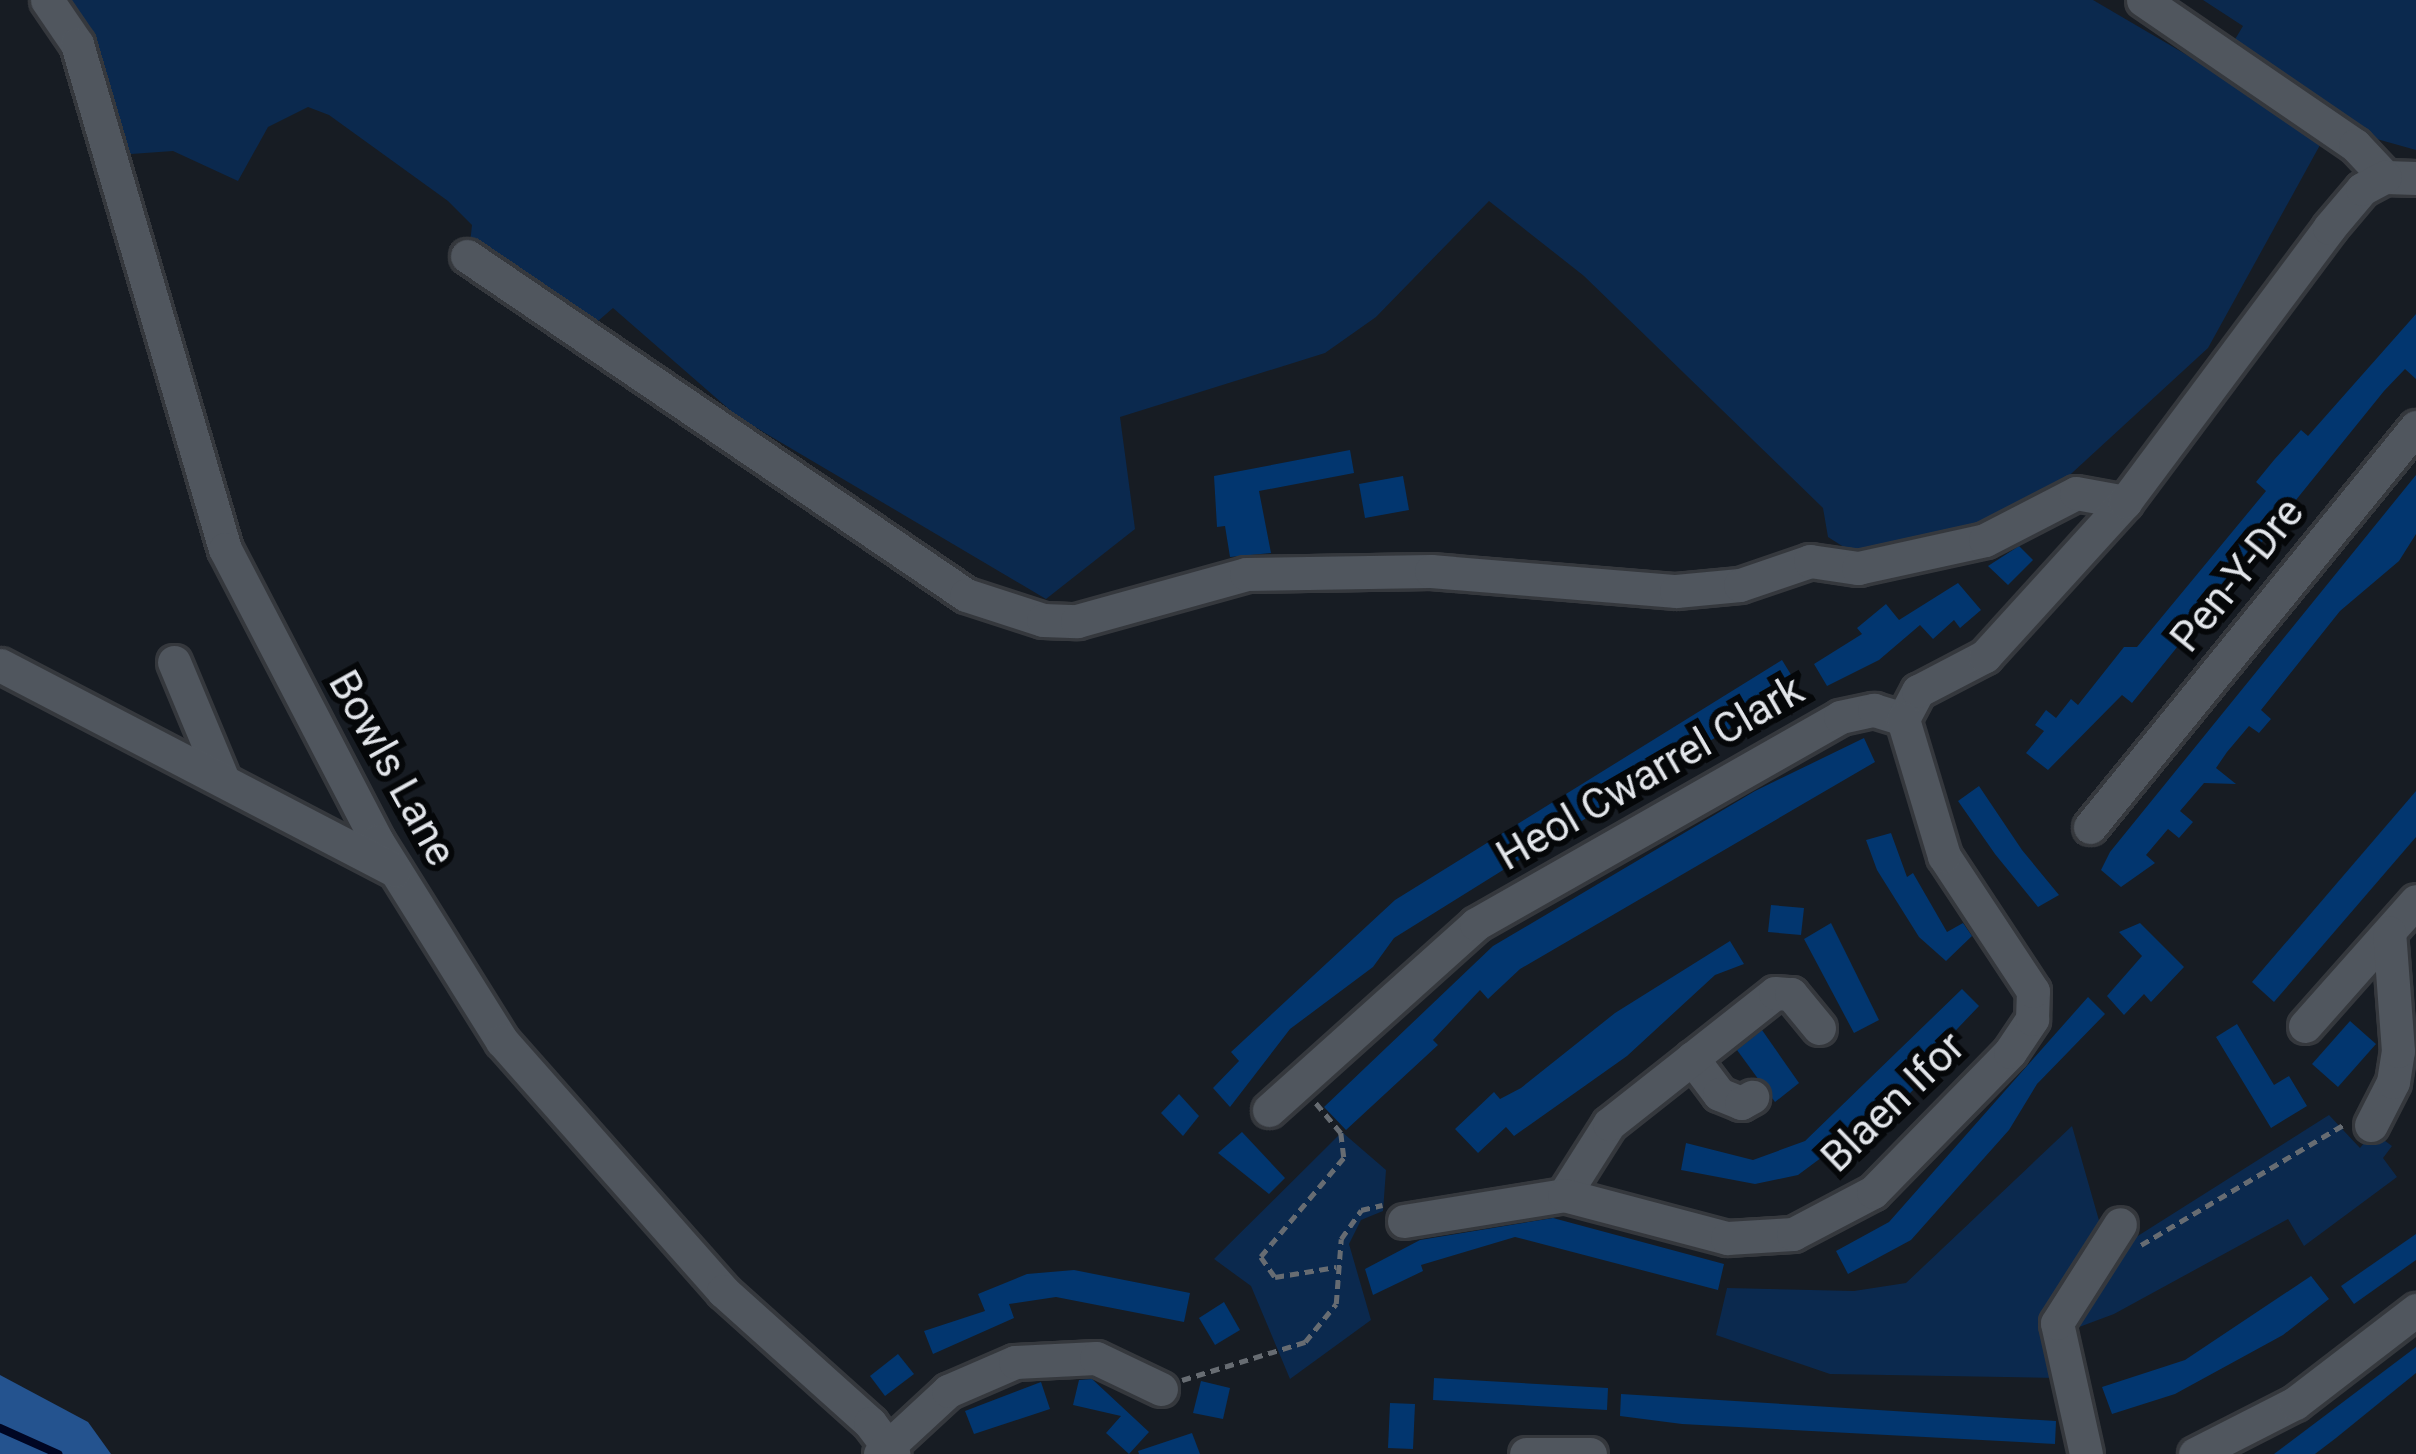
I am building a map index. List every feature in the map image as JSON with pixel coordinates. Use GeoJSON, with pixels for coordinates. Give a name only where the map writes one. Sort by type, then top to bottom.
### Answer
{"type":"FeatureCollection","features":[{"type":"Feature","properties":{"kind":"street","name":"Bowls Lane"},"geometry":{"type":"LineString","coordinates":[[47,0],[77,44],[225,549],[395,871],[502,1041],[723,1291],[886,1451]]}},
{"type":"Feature","properties":{"kind":"street"},"geometry":{"type":"LineString","coordinates":[[1903,719],[1918,691],[1985,656],[2013,631],[2125,502],[2329,228],[2400,177],[2143,0]]}},
{"type":"Feature","properties":{"kind":"street"},"geometry":{"type":"LineString","coordinates":[[467,256],[965,596],[1013,614],[1077,620],[1246,574],[1431,571],[1697,589],[1810,561],[1858,568],[1985,540],[2077,493],[2125,502]]}},
{"type":"Feature","properties":{"kind":"street","name":"Pen-Y-Dre"},"geometry":{"type":"LineString","coordinates":[[2090,826],[2115,769],[2416,427]]}},
{"type":"Feature","properties":{"kind":"street"},"geometry":{"type":"LineString","coordinates":[[174,662],[221,775]]}},
{"type":"Feature","properties":{"kind":"street"},"geometry":{"type":"LineString","coordinates":[[3,663],[395,871]]}},
{"type":"Feature","properties":{"kind":"street","name":"Heol Cwarrel Clark"},"geometry":{"type":"LineString","coordinates":[[1268,1110],[1476,924],[1588,854],[1840,717],[1874,710],[1903,719]]}},
{"type":"Feature","properties":{"kind":"street","name":"Blaen Ifor"},"geometry":{"type":"LineString","coordinates":[[1404,1221],[1564,1195],[1727,1238],[1793,1234],[1874,1192],[2010,1052],[2032,1018],[2033,992],[1944,856],[1903,719]]}},
{"type":"Feature","properties":{"kind":"street"},"geometry":{"type":"LineString","coordinates":[[2305,1025],[2416,901]]}},
{"type":"Feature","properties":{"kind":"street"},"geometry":{"type":"LineString","coordinates":[[2371,1125],[2393,1082],[2398,1051],[2389,932]]}},
{"type":"Feature","properties":{"kind":"street"},"geometry":{"type":"LineString","coordinates":[[1564,1195],[1609,1124],[1775,993],[1791,994],[1819,1028]]}},
{"type":"Feature","properties":{"kind":"street"},"geometry":{"type":"LineString","coordinates":[[1692,1058],[1719,1094],[1741,1103],[1752,1096]]}},
{"type":"Feature","properties":{"kind":"street"},"geometry":{"type":"LineString","coordinates":[[2086,1454],[2057,1323],[2128,1236]]}},
{"type":"Feature","properties":{"kind":"street"},"geometry":{"type":"LineString","coordinates":[[2195,1454],[2295,1402],[2416,1310]]}},
{"type":"Feature","properties":{"kind":"street"},"geometry":{"type":"LineString","coordinates":[[886,1451],[948,1391],[1015,1362],[1096,1358],[1161,1389]]}},
{"type":"Feature","properties":{"kind":"street"},"geometry":{"type":"LineString","coordinates":[[1526,1454],[1590,1454]]}},
{"type":"Feature","properties":{"kind":"path"},"geometry":{"type":"LineString","coordinates":[[1300,1085],[1342,1133],[1344,1158],[1261,1257],[1275,1277],[1336,1268]]}},
{"type":"Feature","properties":{"kind":"path"},"geometry":{"type":"LineString","coordinates":[[2128,1236],[2350,1120],[2371,1125]]}},
{"type":"Feature","properties":{"kind":"path"},"geometry":{"type":"LineString","coordinates":[[1161,1389],[1305,1342],[1336,1304],[1341,1239],[1361,1210],[1379,1203],[1404,1221]]}},
{"type":"Feature","properties":{"kind":"shaded area"},"geometry":{"type":"Polygon","coordinates":[[[58,0],[2093,0],[2325,136],[2208,348],[2060,484],[1990,529],[1861,558],[1828,537],[1823,508],[1584,276],[1489,201],[1376,317],[1325,353],[1120,417],[1135,529],[1046,599],[738,417],[613,308],[590,328],[470,243],[472,225],[448,201],[329,115],[308,107],[268,127],[238,181],[173,151],[117,155],[58,0]]]}},
{"type":"Feature","properties":{"kind":"shaded area"},"geometry":{"type":"Polygon","coordinates":[[[2203,0],[2416,0],[2416,150],[2366,136],[2231,46],[2243,26],[2203,0]]]}},
{"type":"Feature","properties":{"kind":"shaded area"},"geometry":{"type":"Polygon","coordinates":[[[2329,1115],[2360,1148],[2373,1132],[2392,1146],[2383,1158],[2397,1177],[2304,1246],[2288,1219],[2114,1314],[2055,1336],[2056,1378],[1830,1374],[1716,1335],[1727,1288],[1854,1291],[1906,1283],[2072,1126],[2100,1224],[2091,1247],[2114,1251],[2329,1115]]]}},
{"type":"Feature","properties":{"kind":"shaded area"},"geometry":{"type":"Polygon","coordinates":[[[1342,1132],[1386,1170],[1383,1211],[1361,1220],[1349,1244],[1371,1320],[1290,1379],[1251,1286],[1214,1259],[1342,1132]]]}},
{"type":"Feature","properties":{"kind":"shaded area"},"geometry":{"type":"Polygon","coordinates":[[[0,1375],[88,1422],[111,1454],[0,1454],[0,1375]]]}},
{"type":"Feature","properties":{"kind":"building"},"geometry":{"type":"Polygon","coordinates":[[[2416,314],[2416,379],[2405,369],[2384,391],[2132,703],[2122,695],[2048,770],[2026,753],[2044,731],[2035,725],[2046,710],[2056,718],[2071,699],[2078,705],[2124,647],[2137,647],[2266,491],[2256,482],[2274,460],[2301,430],[2308,436],[2416,314]]]}},
{"type":"Feature","properties":{"kind":"building"},"geometry":{"type":"Polygon","coordinates":[[[1350,450],[1354,473],[1259,491],[1271,553],[1230,557],[1225,526],[1217,527],[1214,476],[1350,450]]]}},
{"type":"Feature","properties":{"kind":"building"},"geometry":{"type":"Polygon","coordinates":[[[2416,475],[2416,534],[2399,561],[2340,611],[2261,710],[2271,719],[2259,733],[2249,726],[2227,752],[2216,768],[2236,784],[2204,783],[2180,811],[2193,822],[2179,838],[2168,829],[2146,855],[2155,863],[2121,887],[2101,870],[2110,852],[2416,475]]]}},
{"type":"Feature","properties":{"kind":"building"},"geometry":{"type":"Polygon","coordinates":[[[1403,476],[1409,510],[1365,518],[1359,484],[1403,476]]]}},
{"type":"Feature","properties":{"kind":"building"},"geometry":{"type":"Polygon","coordinates":[[[2019,546],[2033,560],[2008,585],[1988,566],[2019,546]]]}},
{"type":"Feature","properties":{"kind":"building"},"geometry":{"type":"Polygon","coordinates":[[[1958,583],[1981,610],[1960,628],[1954,620],[1933,639],[1920,625],[1879,660],[1827,686],[1814,664],[1862,634],[1857,628],[1886,604],[1899,620],[1958,583]]]}},
{"type":"Feature","properties":{"kind":"building"},"geometry":{"type":"Polygon","coordinates":[[[1782,660],[1798,686],[1394,938],[1373,967],[1290,1029],[1230,1107],[1213,1088],[1239,1061],[1231,1052],[1395,900],[1782,660]]]}},
{"type":"Feature","properties":{"kind":"building"},"geometry":{"type":"Polygon","coordinates":[[[1864,738],[1875,762],[1520,969],[1488,999],[1480,990],[1433,1040],[1438,1045],[1346,1130],[1324,1107],[1493,946],[1755,791],[1864,738]]]}},
{"type":"Feature","properties":{"kind":"building"},"geometry":{"type":"Polygon","coordinates":[[[1979,786],[2059,895],[2038,907],[1995,854],[1958,801],[1979,786]]]}},
{"type":"Feature","properties":{"kind":"building"},"geometry":{"type":"Polygon","coordinates":[[[2416,791],[2416,837],[2274,1002],[2252,982],[2416,791]]]}},
{"type":"Feature","properties":{"kind":"building"},"geometry":{"type":"Polygon","coordinates":[[[1891,833],[1907,877],[1913,873],[1947,932],[1963,923],[1972,936],[1946,961],[1919,937],[1877,870],[1866,840],[1891,833]]]}},
{"type":"Feature","properties":{"kind":"building"},"geometry":{"type":"Polygon","coordinates":[[[1771,905],[1804,908],[1801,935],[1768,932],[1771,905]]]}},
{"type":"Feature","properties":{"kind":"building"},"geometry":{"type":"Polygon","coordinates":[[[1831,923],[1879,1020],[1854,1033],[1804,939],[1831,923]]]}},
{"type":"Feature","properties":{"kind":"building"},"geometry":{"type":"Polygon","coordinates":[[[2140,923],[2184,967],[2151,1002],[2144,994],[2124,1015],[2107,996],[2142,956],[2119,932],[2140,923]]]}},
{"type":"Feature","properties":{"kind":"building"},"geometry":{"type":"Polygon","coordinates":[[[1730,941],[1744,964],[1715,975],[1627,1056],[1514,1136],[1506,1127],[1478,1153],[1455,1129],[1494,1092],[1500,1099],[1521,1088],[1615,1013],[1730,941]]]}},
{"type":"Feature","properties":{"kind":"building"},"geometry":{"type":"Polygon","coordinates":[[[1962,989],[1979,1006],[1939,1048],[1942,1062],[1873,1129],[1868,1123],[1798,1175],[1755,1184],[1681,1170],[1686,1143],[1753,1160],[1805,1141],[1962,989]]]}},
{"type":"Feature","properties":{"kind":"building"},"geometry":{"type":"Polygon","coordinates":[[[2088,997],[2105,1014],[2037,1084],[2009,1130],[1911,1240],[1848,1274],[1836,1251],[1889,1222],[2088,997]]]}},
{"type":"Feature","properties":{"kind":"building"},"geometry":{"type":"Polygon","coordinates":[[[2350,1021],[2376,1044],[2338,1087],[2312,1064],[2350,1021]]]}},
{"type":"Feature","properties":{"kind":"building"},"geometry":{"type":"Polygon","coordinates":[[[2237,1024],[2274,1085],[2289,1076],[2307,1106],[2271,1128],[2216,1037],[2237,1024]]]}},
{"type":"Feature","properties":{"kind":"building"},"geometry":{"type":"Polygon","coordinates":[[[1762,1030],[1799,1083],[1775,1102],[1737,1050],[1762,1030]]]}},
{"type":"Feature","properties":{"kind":"building"},"geometry":{"type":"Polygon","coordinates":[[[1179,1094],[1199,1116],[1183,1136],[1161,1113],[1179,1094]]]}},
{"type":"Feature","properties":{"kind":"building"},"geometry":{"type":"Polygon","coordinates":[[[1242,1132],[1285,1178],[1269,1194],[1218,1153],[1242,1132]]]}},
{"type":"Feature","properties":{"kind":"building"},"geometry":{"type":"Polygon","coordinates":[[[1553,1218],[1724,1264],[1718,1290],[1515,1237],[1421,1265],[1423,1271],[1373,1295],[1365,1269],[1420,1240],[1553,1218]]]}},
{"type":"Feature","properties":{"kind":"building"},"geometry":{"type":"Polygon","coordinates":[[[2416,1234],[2416,1260],[2354,1304],[2341,1286],[2416,1234]]]}},
{"type":"Feature","properties":{"kind":"building"},"geometry":{"type":"Polygon","coordinates":[[[1074,1270],[1190,1293],[1184,1322],[1056,1297],[1009,1304],[1014,1318],[933,1354],[924,1331],[985,1311],[978,1294],[1027,1274],[1074,1270]]]}},
{"type":"Feature","properties":{"kind":"building"},"geometry":{"type":"Polygon","coordinates":[[[2311,1276],[2329,1299],[2283,1335],[2175,1394],[2112,1414],[2102,1387],[2185,1360],[2311,1276]]]}},
{"type":"Feature","properties":{"kind":"building"},"geometry":{"type":"Polygon","coordinates":[[[1224,1302],[1240,1330],[1215,1345],[1199,1318],[1224,1302]]]}},
{"type":"Feature","properties":{"kind":"building"},"geometry":{"type":"Polygon","coordinates":[[[2416,1347],[2416,1373],[2315,1454],[2274,1454],[2416,1347]]]}},
{"type":"Feature","properties":{"kind":"building"},"geometry":{"type":"Polygon","coordinates":[[[898,1354],[914,1374],[885,1396],[870,1376],[898,1354]]]}},
{"type":"Feature","properties":{"kind":"building"},"geometry":{"type":"Polygon","coordinates":[[[1434,1378],[1608,1388],[1607,1410],[1433,1400],[1434,1378]]]}},
{"type":"Feature","properties":{"kind":"building"},"geometry":{"type":"Polygon","coordinates":[[[1092,1379],[1149,1432],[1129,1454],[1106,1433],[1121,1416],[1073,1405],[1079,1380],[1092,1379]]]}},
{"type":"Feature","properties":{"kind":"building"},"geometry":{"type":"Polygon","coordinates":[[[1201,1381],[1230,1388],[1223,1419],[1193,1413],[1201,1381]]]}},
{"type":"Feature","properties":{"kind":"building"},"geometry":{"type":"Polygon","coordinates":[[[1041,1382],[1050,1409],[974,1434],[965,1411],[1041,1382]]]}},
{"type":"Feature","properties":{"kind":"building"},"geometry":{"type":"Polygon","coordinates":[[[1621,1394],[2056,1421],[2055,1444],[1682,1424],[1620,1416],[1621,1394]]]}},
{"type":"Feature","properties":{"kind":"building"},"geometry":{"type":"Polygon","coordinates":[[[1390,1403],[1415,1404],[1413,1449],[1388,1448],[1390,1403]]]}},
{"type":"Feature","properties":{"kind":"building"},"geometry":{"type":"Polygon","coordinates":[[[1192,1433],[1200,1454],[1139,1454],[1138,1451],[1192,1433]]]}},
{"type":"Feature","properties":{"kind":"waterway"},"geometry":{"type":"LineString","coordinates":[[0,1428],[58,1454]]}}]}
